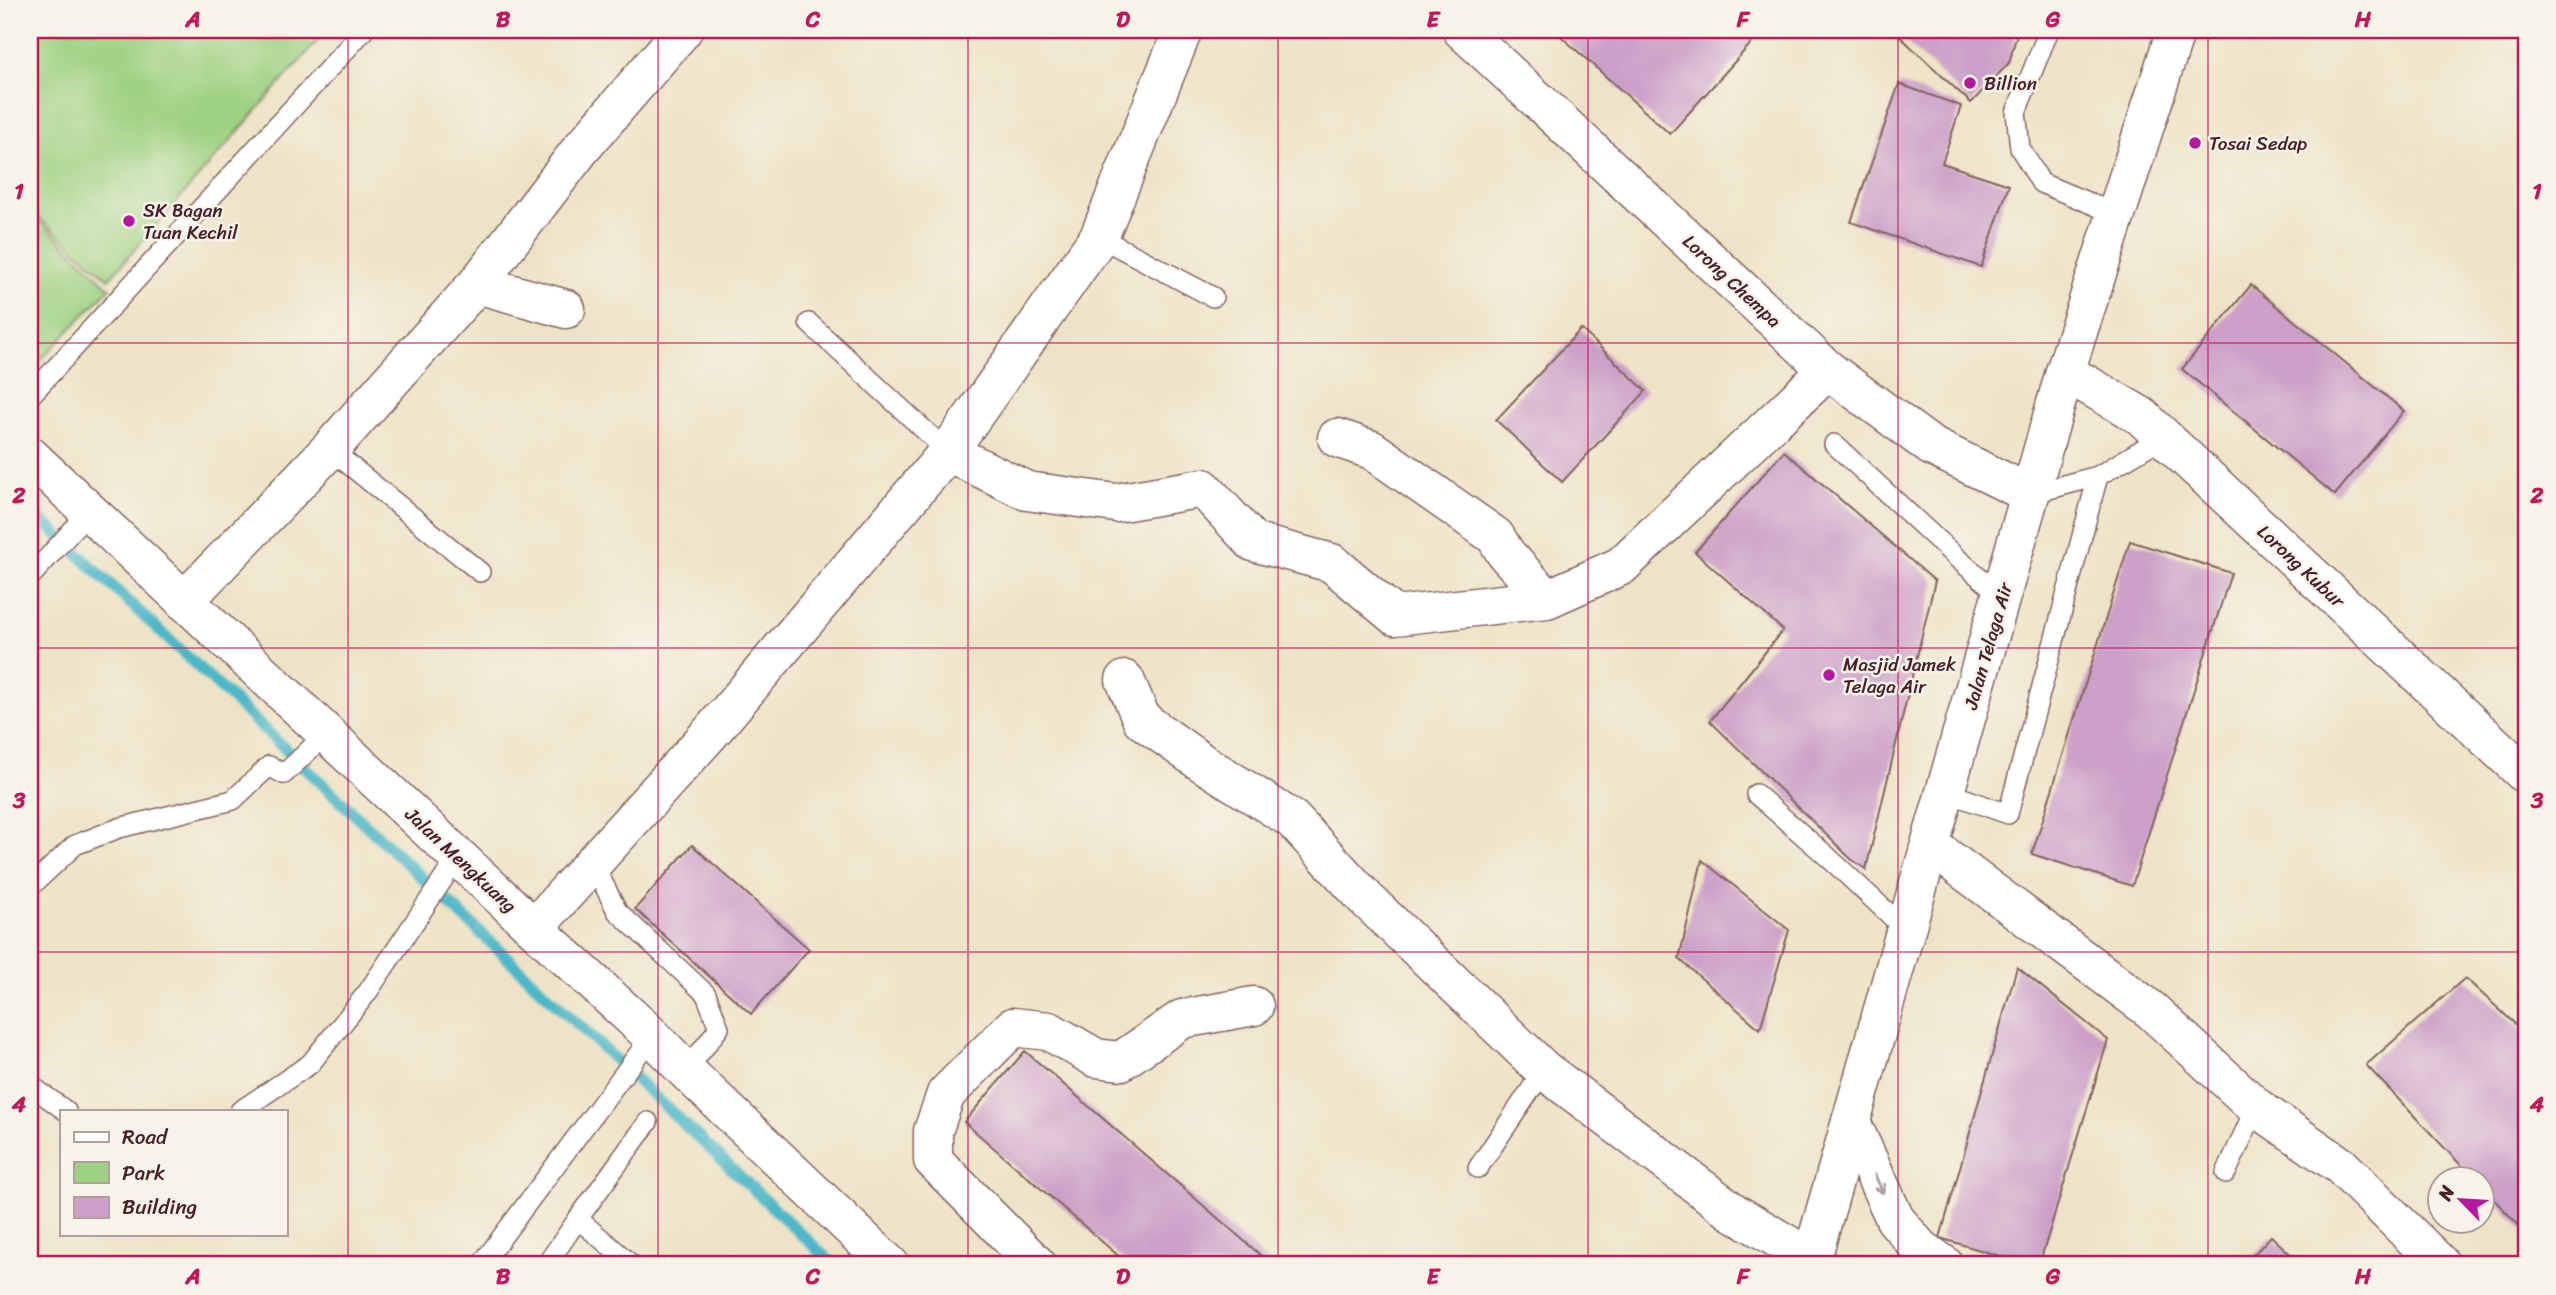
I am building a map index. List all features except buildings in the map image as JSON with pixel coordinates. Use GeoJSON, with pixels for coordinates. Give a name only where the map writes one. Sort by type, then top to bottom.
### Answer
{"type":"FeatureCollection","features":[{"type":"Feature","properties":{"kind":"street"},"geometry":{"type":"LineString","coordinates":[[184,601],[330,449],[477,284],[580,150],[682,30]]}},
{"type":"Feature","properties":{"kind":"street"},"geometry":{"type":"LineString","coordinates":[[534,928],[712,731],[948,452],[1099,237],[1183,30]]}},
{"type":"Feature","properties":{"kind":"street","name":"Lorong Chempa"},"geometry":{"type":"LineString","coordinates":[[1462,30],[1828,370],[1931,446],[2030,494]]}},
{"type":"Feature","properties":{"kind":"street","name":"Jalan Telaga Air"},"geometry":{"type":"LineString","coordinates":[[1811,1262],[2065,372],[2176,30]]}},
{"type":"Feature","properties":{"kind":"street"},"geometry":{"type":"LineString","coordinates":[[477,284],[566,309]]}},
{"type":"Feature","properties":{"kind":"street"},"geometry":{"type":"LineString","coordinates":[[948,452],[1027,491],[1116,503],[1203,488],[1253,542],[1332,563],[1395,616],[1547,599],[1621,566],[1828,370]]}},
{"type":"Feature","properties":{"kind":"street","name":"Lorong Kubur"},"geometry":{"type":"LineString","coordinates":[[2065,372],[2141,416],[2526,775]]}},
{"type":"Feature","properties":{"kind":"street"},"geometry":{"type":"LineString","coordinates":[[1337,438],[1372,450],[1495,536],[1506,554],[1547,599]]}},
{"type":"Feature","properties":{"kind":"street","name":"Jalan Mengkuang"},"geometry":{"type":"LineString","coordinates":[[30,456],[82,519],[184,601],[319,741],[452,866],[534,928],[645,1045],[686,1071],[890,1265]]}},
{"type":"Feature","properties":{"kind":"street"},"geometry":{"type":"LineString","coordinates":[[1125,680],[1142,720],[1201,762],[1292,819],[1366,899],[1544,1070],[1732,1212],[1811,1262]]}},
{"type":"Feature","properties":{"kind":"street"},"geometry":{"type":"LineString","coordinates":[[1931,846],[2151,1010],[2256,1107],[2341,1166],[2441,1265]]}},
{"type":"Feature","properties":{"kind":"street"},"geometry":{"type":"LineString","coordinates":[[1037,1265],[933,1160],[933,1131],[946,1094],[1013,1027],[1049,1031],[1096,1058],[1121,1061],[1182,1018],[1254,1006]]}},
{"type":"Feature","properties":{"kind":"street"},"geometry":{"type":"LineString","coordinates":[[1851,1122],[1895,1219],[1918,1246],[1944,1265]]}},
{"type":"Feature","properties":{"kind":"lane"},"geometry":{"type":"LineString","coordinates":[[30,396],[364,30]]}},
{"type":"Feature","properties":{"kind":"lane"},"geometry":{"type":"LineString","coordinates":[[2049,30],[2016,112],[2020,148],[2041,183],[2116,214]]}},
{"type":"Feature","properties":{"kind":"lane"},"geometry":{"type":"LineString","coordinates":[[1099,237],[1213,297]]}},
{"type":"Feature","properties":{"kind":"lane"},"geometry":{"type":"LineString","coordinates":[[809,323],[948,452]]}},
{"type":"Feature","properties":{"kind":"lane"},"geometry":{"type":"LineString","coordinates":[[2030,494],[2098,476],[2163,437]]}},
{"type":"Feature","properties":{"kind":"lane"},"geometry":{"type":"LineString","coordinates":[[1833,444],[2002,596]]}},
{"type":"Feature","properties":{"kind":"lane"},"geometry":{"type":"LineString","coordinates":[[330,449],[480,572]]}},
{"type":"Feature","properties":{"kind":"lane"},"geometry":{"type":"LineString","coordinates":[[1946,792],[2008,814],[2098,476]]}},
{"type":"Feature","properties":{"kind":"lane"},"geometry":{"type":"LineString","coordinates":[[30,577],[82,519]]}},
{"type":"Feature","properties":{"kind":"lane"},"geometry":{"type":"LineString","coordinates":[[30,887],[75,845],[119,828],[233,800],[269,766],[284,774],[319,741]]}},
{"type":"Feature","properties":{"kind":"lane"},"geometry":{"type":"LineString","coordinates":[[1756,794],[1905,929]]}},
{"type":"Feature","properties":{"kind":"lane"},"geometry":{"type":"LineString","coordinates":[[593,863],[617,911],[706,994],[719,1028],[686,1071]]}},
{"type":"Feature","properties":{"kind":"lane"},"geometry":{"type":"LineString","coordinates":[[241,1110],[310,1064],[367,993],[452,866]]}},
{"type":"Feature","properties":{"kind":"lane"},"geometry":{"type":"LineString","coordinates":[[484,1261],[645,1045]]}},
{"type":"Feature","properties":{"kind":"lane"},"geometry":{"type":"LineString","coordinates":[[1478,1168],[1544,1070]]}},
{"type":"Feature","properties":{"kind":"lane"},"geometry":{"type":"LineString","coordinates":[[30,1085],[65,1110]]}},
{"type":"Feature","properties":{"kind":"lane"},"geometry":{"type":"LineString","coordinates":[[2226,1173],[2256,1107]]}},
{"type":"Feature","properties":{"kind":"lane"},"geometry":{"type":"LineString","coordinates":[[546,1265],[648,1122]]}},
{"type":"Feature","properties":{"kind":"lane"},"geometry":{"type":"LineString","coordinates":[[578,1219],[632,1265]]}},
{"type":"Feature","properties":{"kind":"green space"},"geometry":{"type":"Polygon","coordinates":[[[30,30],[327,30],[109,279],[30,210],[30,30]]]}},
{"type":"Feature","properties":{"kind":"green space"},"geometry":{"type":"Polygon","coordinates":[[[30,212],[110,288],[30,371],[30,212]]]}},
{"type":"Feature","properties":{"kind":"waterway"},"geometry":{"type":"LineString","coordinates":[[30,509],[834,1265]]}},
{"type":"Feature","properties":{"kind":"place","name":"Billion"},"geometry":{"type":"Point","coordinates":[1970,83]}},
{"type":"Feature","properties":{"kind":"place","name":"Tosai Sedap"},"geometry":{"type":"Point","coordinates":[2195,143]}},
{"type":"Feature","properties":{"kind":"place","name":"SK Bagan Tuan Kechil"},"geometry":{"type":"Point","coordinates":[129,221]}},
{"type":"Feature","properties":{"kind":"place","name":"Masjid Jamek Telaga Air"},"geometry":{"type":"Point","coordinates":[1829,675]}}]}
